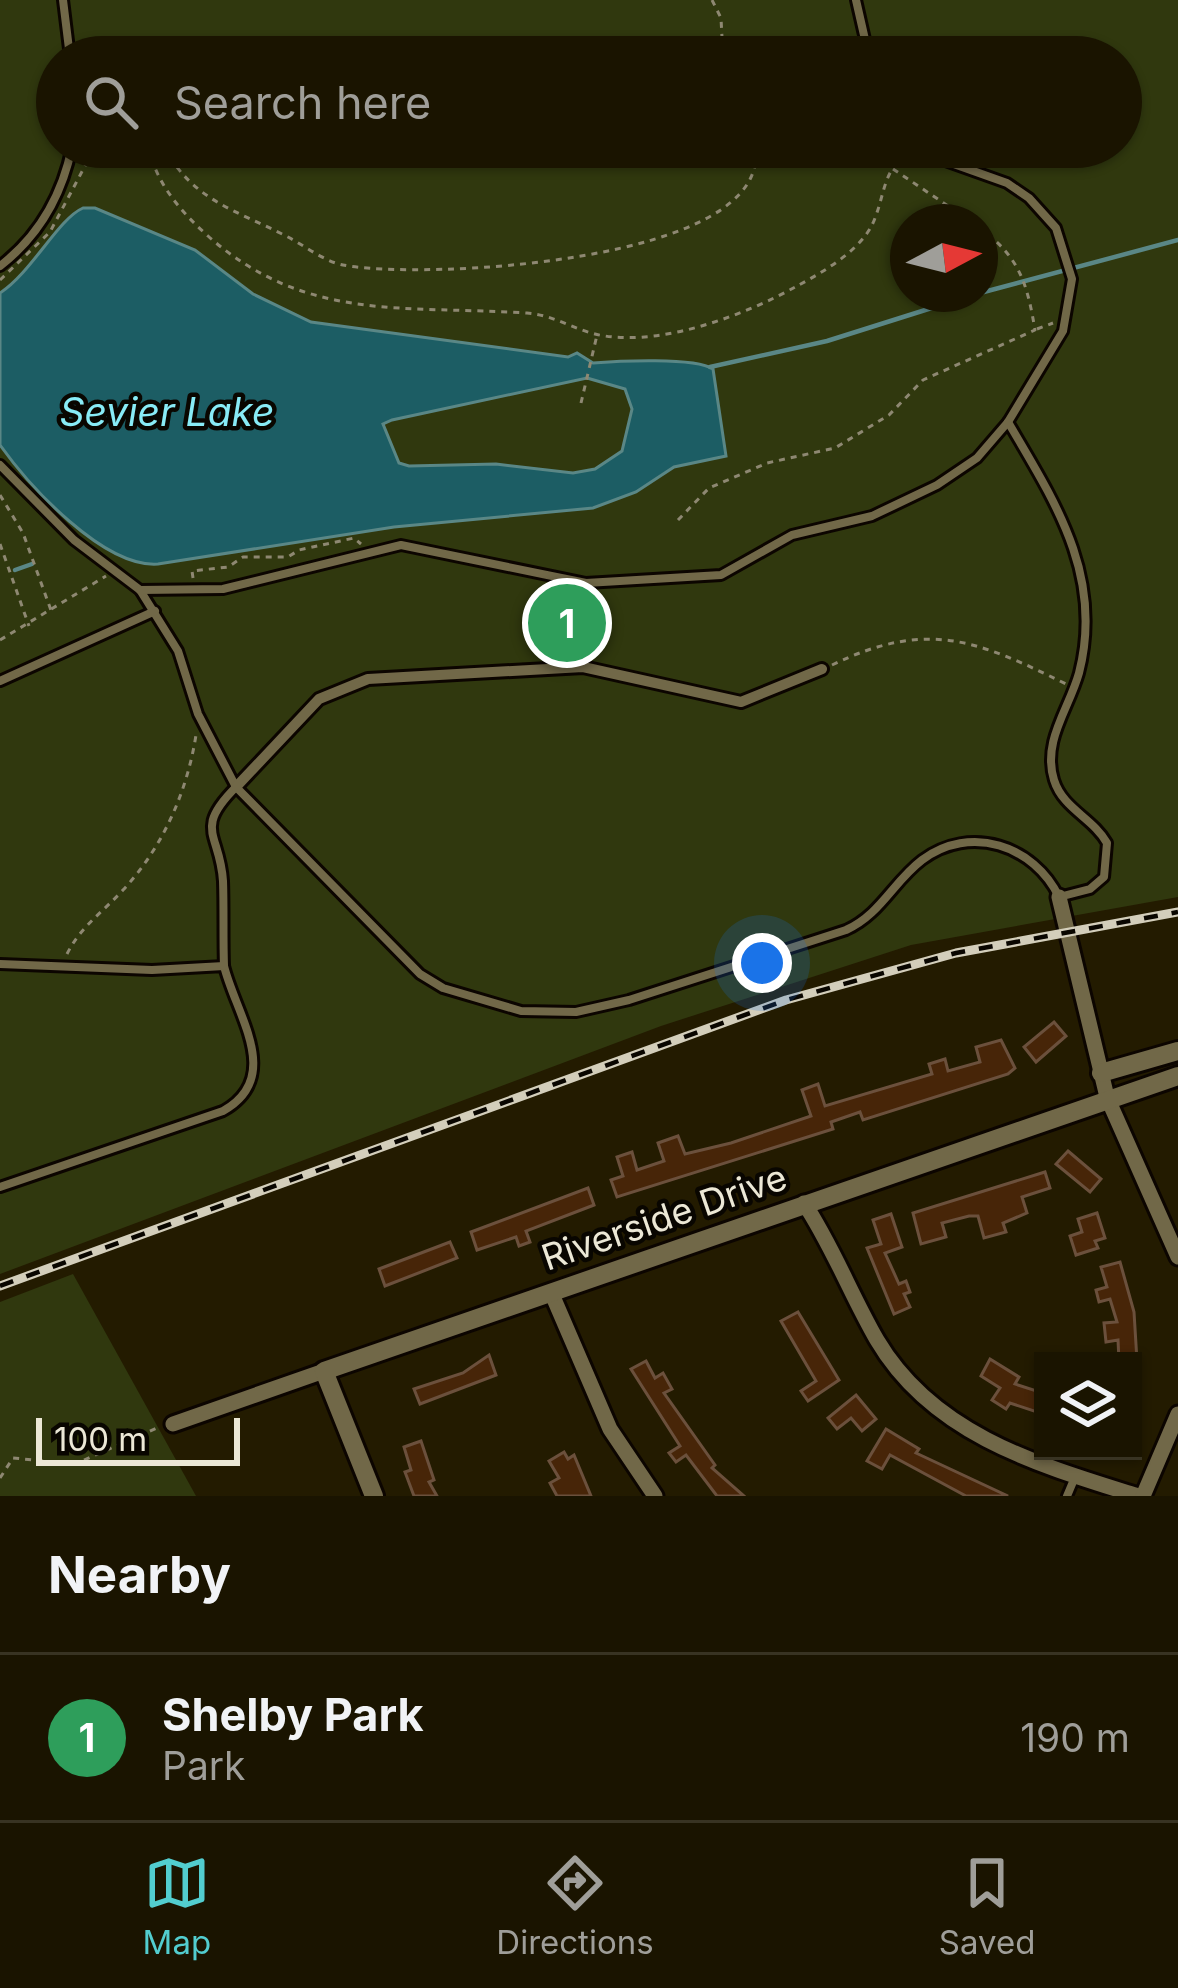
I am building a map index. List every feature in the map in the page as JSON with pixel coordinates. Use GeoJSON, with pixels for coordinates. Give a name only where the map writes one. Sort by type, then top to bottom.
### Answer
{"type":"FeatureCollection","features":[{"type":"Feature","properties":{"kind":"street"},"geometry":{"type":"LineString","coordinates":[[236,787],[319,699],[368,679],[584,667],[741,702],[823,670]]}},
{"type":"Feature","properties":{"kind":"street"},"geometry":{"type":"LineString","coordinates":[[1059,897],[1108,1097],[1178,1257]]}},
{"type":"Feature","properties":{"kind":"street"},"geometry":{"type":"LineString","coordinates":[[1101,1073],[1178,1051]]}},
{"type":"Feature","properties":{"kind":"street","name":"Riverside Drive"},"geometry":{"type":"LineString","coordinates":[[165,1426],[1178,1076]]}},
{"type":"Feature","properties":{"kind":"street"},"geometry":{"type":"LineString","coordinates":[[804,1203],[834,1249],[880,1345],[914,1392],[969,1432],[1025,1460],[1135,1496],[1178,1414]]}},
{"type":"Feature","properties":{"kind":"street"},"geometry":{"type":"LineString","coordinates":[[551,1292],[610,1429],[655,1496]]}},
{"type":"Feature","properties":{"kind":"street"},"geometry":{"type":"LineString","coordinates":[[324,1371],[374,1496]]}},
{"type":"Feature","properties":{"kind":"lane"},"geometry":{"type":"LineString","coordinates":[[63,0],[67,36]]}},
{"type":"Feature","properties":{"kind":"lane"},"geometry":{"type":"LineString","coordinates":[[856,0],[864,36]]}},
{"type":"Feature","properties":{"kind":"lane"},"geometry":{"type":"LineString","coordinates":[[0,266],[42,222],[66,168]]}},
{"type":"Feature","properties":{"kind":"lane"},"geometry":{"type":"LineString","coordinates":[[140,590],[193,592],[401,545],[586,583],[721,574],[792,535],[872,516],[915,498],[977,458],[1008,422],[1067,319],[1072,279],[1066,252],[1048,217],[1018,190],[960,168]]}},
{"type":"Feature","properties":{"kind":"lane"},"geometry":{"type":"LineString","coordinates":[[0,465],[46,514],[140,590],[178,651],[198,714],[236,787],[420,974],[468,998],[521,1011],[603,1008],[846,930],[876,912],[923,860],[962,843],[1015,850],[1041,869],[1059,897],[1096,885],[1109,860],[1102,835],[1066,802],[1052,770],[1052,744],[1073,687],[1087,626],[1080,560],[1053,499],[1008,422]]}},
{"type":"Feature","properties":{"kind":"lane"},"geometry":{"type":"LineString","coordinates":[[0,681],[155,611]]}},
{"type":"Feature","properties":{"kind":"lane"},"geometry":{"type":"LineString","coordinates":[[0,1187],[238,1101],[254,1075],[254,1051],[224,966],[223,880],[210,830],[217,807],[236,787]]}},
{"type":"Feature","properties":{"kind":"lane"},"geometry":{"type":"LineString","coordinates":[[0,964],[224,966]]}},
{"type":"Feature","properties":{"kind":"lane"},"geometry":{"type":"LineString","coordinates":[[1067,1496],[1076,1476]]}},
{"type":"Feature","properties":{"kind":"path"},"geometry":{"type":"LineString","coordinates":[[712,0],[722,18],[722,36]]}},
{"type":"Feature","properties":{"kind":"path"},"geometry":{"type":"LineString","coordinates":[[153,168],[199,228],[254,271],[295,292],[341,304],[538,314],[597,335],[655,335],[797,286],[865,236],[891,168],[945,204]]}},
{"type":"Feature","properties":{"kind":"path"},"geometry":{"type":"LineString","coordinates":[[179,168],[214,204],[331,261],[440,273],[600,253],[688,227],[725,210],[745,192],[755,168]]}},
{"type":"Feature","properties":{"kind":"path"},"geometry":{"type":"LineString","coordinates":[[998,241],[1010,250],[1025,274],[1035,329]]}},
{"type":"Feature","properties":{"kind":"path"},"geometry":{"type":"LineString","coordinates":[[678,520],[710,488],[767,463],[836,448],[889,415],[922,380],[1053,323]]}},
{"type":"Feature","properties":{"kind":"path"},"geometry":{"type":"LineString","coordinates":[[581,403],[597,335]]}},
{"type":"Feature","properties":{"kind":"path"},"geometry":{"type":"LineString","coordinates":[[0,495],[40,572],[52,613]]}},
{"type":"Feature","properties":{"kind":"path"},"geometry":{"type":"LineString","coordinates":[[0,516],[9,509]]}},
{"type":"Feature","properties":{"kind":"path"},"geometry":{"type":"LineString","coordinates":[[193,592],[192,571],[228,568],[243,557],[288,557],[298,550],[354,538]]}},
{"type":"Feature","properties":{"kind":"path"},"geometry":{"type":"LineString","coordinates":[[0,544],[29,626]]}},
{"type":"Feature","properties":{"kind":"path"},"geometry":{"type":"LineString","coordinates":[[0,640],[52,613],[113,570]]}},
{"type":"Feature","properties":{"kind":"path"},"geometry":{"type":"LineString","coordinates":[[823,670],[883,643],[948,638],[990,647],[1073,687]]}},
{"type":"Feature","properties":{"kind":"path"},"geometry":{"type":"LineString","coordinates":[[61,967],[80,928],[126,887],[162,837],[186,780],[198,714]]}},
{"type":"Feature","properties":{"kind":"path"},"geometry":{"type":"LineString","coordinates":[[0,1478],[9,1460],[79,1463],[165,1426]]}},
{"type":"Feature","properties":{"kind":"green space"},"geometry":{"type":"Polygon","coordinates":[[[0,0],[1178,0],[1178,897],[911,945],[661,1026],[0,1274],[0,0]]]}},
{"type":"Feature","properties":{"kind":"green space"},"geometry":{"type":"Polygon","coordinates":[[[73,1274],[196,1496],[0,1496],[0,1302],[73,1274]]]}},
{"type":"Feature","properties":{"kind":"water","name":"Sevier Lake"},"geometry":{"type":"Polygon","coordinates":[[[95,208],[195,250],[253,294],[311,322],[568,357],[577,353],[593,363],[704,365],[713,369],[726,456],[674,467],[636,492],[593,508],[394,527],[158,564],[137,562],[70,522],[0,445],[0,293],[74,214],[95,208]],[[587,378],[383,424],[399,463],[409,466],[496,464],[573,473],[595,469],[622,451],[632,409],[625,389],[587,378]]]}},
{"type":"Feature","properties":{"kind":"building"},"geometry":{"type":"Polygon","coordinates":[[[1054,1022],[1066,1036],[1036,1062],[1024,1047],[1054,1022]]]}},
{"type":"Feature","properties":{"kind":"building"},"geometry":{"type":"Polygon","coordinates":[[[1001,1040],[1015,1068],[1008,1074],[863,1120],[860,1112],[831,1122],[833,1129],[617,1197],[611,1180],[623,1176],[617,1157],[632,1152],[637,1170],[664,1161],[658,1143],[678,1136],[685,1154],[731,1143],[811,1116],[802,1090],[818,1084],[825,1106],[932,1074],[929,1064],[945,1059],[948,1071],[980,1062],[976,1047],[1001,1040]]]}},
{"type":"Feature","properties":{"kind":"building"},"geometry":{"type":"Polygon","coordinates":[[[1068,1151],[1101,1179],[1090,1192],[1056,1164],[1068,1151]]]}},
{"type":"Feature","properties":{"kind":"building"},"geometry":{"type":"Polygon","coordinates":[[[1045,1172],[1050,1188],[1022,1197],[1027,1213],[1003,1223],[1006,1232],[984,1238],[978,1216],[969,1216],[942,1223],[946,1237],[921,1244],[913,1213],[1045,1172]]]}},
{"type":"Feature","properties":{"kind":"building"},"geometry":{"type":"Polygon","coordinates":[[[588,1188],[594,1205],[526,1231],[530,1242],[519,1246],[516,1237],[477,1250],[471,1232],[588,1188]]]}},
{"type":"Feature","properties":{"kind":"building"},"geometry":{"type":"Polygon","coordinates":[[[1097,1213],[1105,1238],[1095,1241],[1098,1248],[1076,1255],[1070,1236],[1082,1232],[1078,1219],[1097,1213]]]}},
{"type":"Feature","properties":{"kind":"building"},"geometry":{"type":"Polygon","coordinates":[[[891,1214],[902,1247],[885,1253],[899,1284],[906,1281],[910,1292],[904,1294],[910,1307],[894,1314],[867,1248],[881,1244],[873,1220],[891,1214]]]}},
{"type":"Feature","properties":{"kind":"building"},"geometry":{"type":"Polygon","coordinates":[[[450,1242],[457,1258],[385,1286],[379,1269],[450,1242]]]}},
{"type":"Feature","properties":{"kind":"building"},"geometry":{"type":"Polygon","coordinates":[[[1120,1262],[1134,1312],[1136,1352],[1119,1352],[1118,1340],[1106,1342],[1104,1323],[1117,1322],[1110,1299],[1099,1302],[1096,1290],[1107,1287],[1101,1267],[1120,1262]]]}},
{"type":"Feature","properties":{"kind":"building"},"geometry":{"type":"Polygon","coordinates":[[[798,1312],[839,1380],[808,1401],[801,1391],[816,1381],[781,1321],[798,1312]]]}},
{"type":"Feature","properties":{"kind":"building"},"geometry":{"type":"Polygon","coordinates":[[[489,1355],[496,1375],[420,1404],[414,1389],[463,1373],[489,1355]]]}},
{"type":"Feature","properties":{"kind":"building"},"geometry":{"type":"Polygon","coordinates":[[[990,1359],[1019,1377],[1015,1384],[1034,1390],[1034,1411],[1010,1403],[1006,1409],[992,1400],[1000,1388],[981,1376],[990,1359]]]}},
{"type":"Feature","properties":{"kind":"building"},"geometry":{"type":"Polygon","coordinates":[[[646,1361],[655,1378],[663,1373],[672,1389],[664,1393],[715,1465],[712,1468],[744,1496],[717,1496],[686,1455],[676,1462],[669,1453],[680,1446],[631,1369],[646,1361]]]}},
{"type":"Feature","properties":{"kind":"building"},"geometry":{"type":"Polygon","coordinates":[[[856,1395],[876,1419],[862,1431],[851,1418],[837,1429],[828,1418],[856,1395]]]}},
{"type":"Feature","properties":{"kind":"building"},"geometry":{"type":"Polygon","coordinates":[[[886,1429],[919,1449],[916,1453],[1008,1496],[966,1496],[890,1455],[882,1469],[867,1461],[886,1429]]]}},
{"type":"Feature","properties":{"kind":"building"},"geometry":{"type":"Polygon","coordinates":[[[421,1441],[434,1480],[429,1482],[437,1496],[414,1496],[405,1472],[411,1470],[404,1447],[421,1441]]]}},
{"type":"Feature","properties":{"kind":"building"},"geometry":{"type":"Polygon","coordinates":[[[564,1452],[568,1459],[574,1455],[591,1496],[557,1496],[550,1483],[559,1478],[549,1461],[564,1452]]]}},
{"type":"Feature","properties":{"kind":"waterway"},"geometry":{"type":"LineString","coordinates":[[998,288],[1178,240]]}},
{"type":"Feature","properties":{"kind":"waterway"},"geometry":{"type":"LineString","coordinates":[[710,367],[827,341],[919,312]]}},
{"type":"Feature","properties":{"kind":"waterway"},"geometry":{"type":"LineString","coordinates":[[15,570],[32,564]]}},
{"type":"Feature","properties":{"kind":"railway"},"geometry":{"type":"LineString","coordinates":[[0,1286],[786,1000],[956,953],[1178,912]]}},
{"type":"Feature","properties":{"kind":"place","name":"Shelby Park"},"geometry":{"type":"Point","coordinates":[567,623]}}]}
